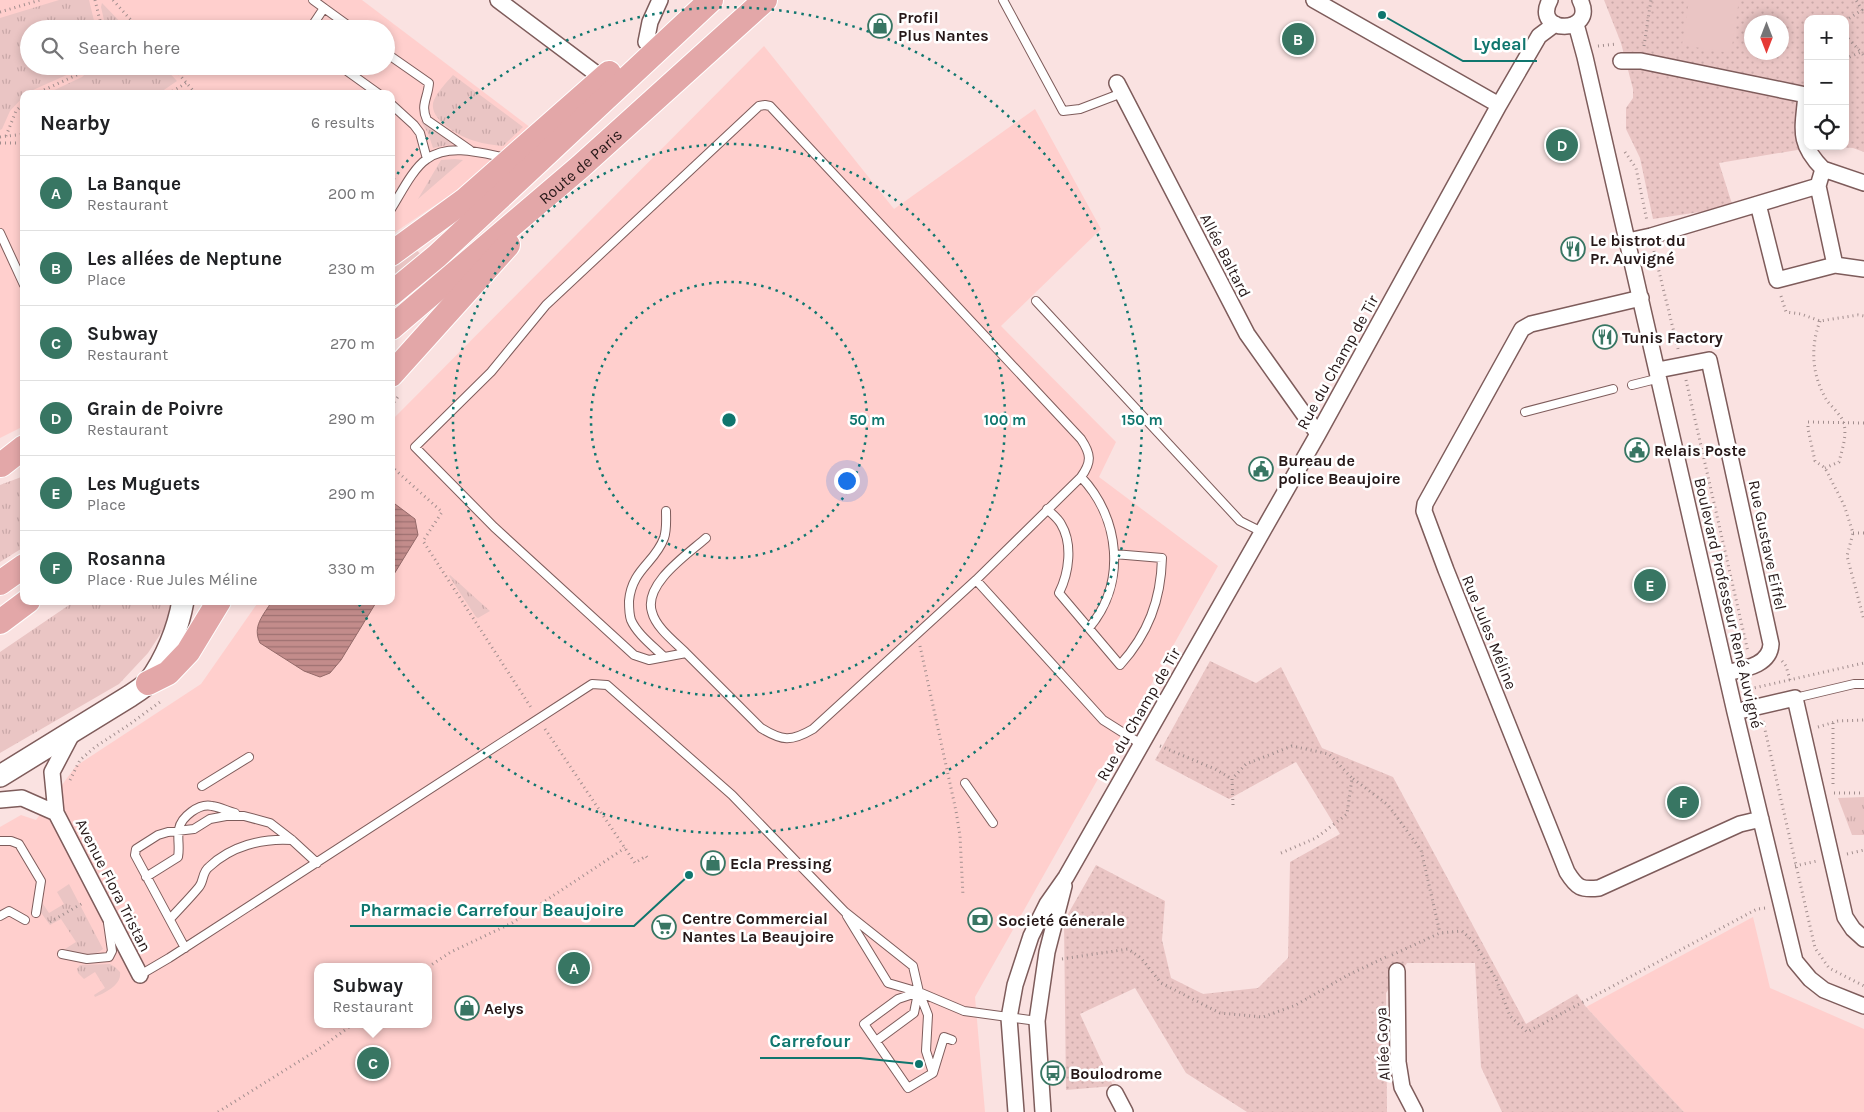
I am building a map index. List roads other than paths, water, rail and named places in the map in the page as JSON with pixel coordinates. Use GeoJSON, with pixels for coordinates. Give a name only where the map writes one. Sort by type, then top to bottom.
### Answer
{"type":"FeatureCollection","features":[{"type":"Feature","properties":{"kind":"main road","name":"Route de Paris"},"geometry":{"type":"LineString","coordinates":[[395,325],[580,167],[765,0]]}},
{"type":"Feature","properties":{"kind":"main road"},"geometry":{"type":"LineString","coordinates":[[395,251],[466,200],[646,42],[704,7]]}},
{"type":"Feature","properties":{"kind":"main road","name":"Route de Paris"},"geometry":{"type":"LineString","coordinates":[[395,291],[437,256],[704,7]]}},
{"type":"Feature","properties":{"kind":"main road"},"geometry":{"type":"LineString","coordinates":[[395,370],[580,167]]}},
{"type":"Feature","properties":{"kind":"main road"},"geometry":{"type":"LineString","coordinates":[[8,464],[20,450]]}},
{"type":"Feature","properties":{"kind":"main road"},"geometry":{"type":"LineString","coordinates":[[0,583],[20,569]]}},
{"type":"Feature","properties":{"kind":"main road"},"geometry":{"type":"LineString","coordinates":[[0,622],[23,605]]}},
{"type":"Feature","properties":{"kind":"main road"},"geometry":{"type":"LineString","coordinates":[[155,691],[166,653],[179,621],[182,605]]}},
{"type":"Feature","properties":{"kind":"main road"},"geometry":{"type":"LineString","coordinates":[[0,776],[130,696],[155,691],[168,673],[188,652],[217,605]]}},
{"type":"Feature","properties":{"kind":"street"},"geometry":{"type":"LineString","coordinates":[[498,0],[594,72],[600,81]]}},
{"type":"Feature","properties":{"kind":"street"},"geometry":{"type":"LineString","coordinates":[[646,42],[650,22],[660,0]]}},
{"type":"Feature","properties":{"kind":"street"},"geometry":{"type":"LineString","coordinates":[[1314,0],[1499,105]]}},
{"type":"Feature","properties":{"kind":"street"},"geometry":{"type":"LineString","coordinates":[[1550,0],[1547,12],[1550,19],[1555,24],[1565,27],[1576,24],[1580,18],[1583,11],[1580,0]]}},
{"type":"Feature","properties":{"kind":"street","name":"Rue du Champ de Tir"},"geometry":{"type":"LineString","coordinates":[[1016,1112],[1009,1018],[1015,985],[1031,936],[1046,904],[1066,878],[1318,434],[1499,105],[1539,36],[1555,24]]}},
{"type":"Feature","properties":{"kind":"street","name":"Boulevard Professeur René Auvigné"},"geometry":{"type":"LineString","coordinates":[[1576,24],[1659,374],[1735,712],[1795,961],[1810,979],[1824,990],[1864,1006]]}},
{"type":"Feature","properties":{"kind":"street"},"geometry":{"type":"LineString","coordinates":[[1622,61],[1641,61],[1806,95],[1802,134],[1812,158],[1823,169],[1864,183]]}},
{"type":"Feature","properties":{"kind":"street","name":"Allée Baltard"},"geometry":{"type":"LineString","coordinates":[[1120,88],[1247,334],[1318,434]]}},
{"type":"Feature","properties":{"kind":"street"},"geometry":{"type":"LineString","coordinates":[[1823,169],[1818,186],[1835,265]]}},
{"type":"Feature","properties":{"kind":"street"},"geometry":{"type":"LineString","coordinates":[[1628,241],[1651,236],[1818,186]]}},
{"type":"Feature","properties":{"kind":"street"},"geometry":{"type":"LineString","coordinates":[[1758,204],[1778,280],[1835,265],[1864,269]]}},
{"type":"Feature","properties":{"kind":"street","name":"Rue Jules Méline"},"geometry":{"type":"LineString","coordinates":[[1641,298],[1531,324],[1522,330],[1425,504],[1424,511],[1567,872],[1576,885],[1582,888],[1599,888],[1740,824],[1761,819]]}},
{"type":"Feature","properties":{"kind":"street","name":"Rue Gustave Eiffel"},"geometry":{"type":"LineString","coordinates":[[1659,374],[1682,365],[1709,360],[1771,644],[1771,650],[1767,658],[1751,667],[1726,672]]}},
{"type":"Feature","properties":{"kind":"street"},"geometry":{"type":"LineString","coordinates":[[1735,712],[1795,698],[1846,917],[1853,929],[1864,939]]}},
{"type":"Feature","properties":{"kind":"street","name":"Avenue Flora Tristan"},"geometry":{"type":"LineString","coordinates":[[73,732],[52,772],[56,812],[140,974]]}},
{"type":"Feature","properties":{"kind":"street","name":"Avenue Flora Tristan"},"geometry":{"type":"LineString","coordinates":[[0,800],[22,798],[56,812]]}},
{"type":"Feature","properties":{"kind":"street","name":"Rue du Champ de Tir"},"geometry":{"type":"LineString","coordinates":[[1042,1112],[1037,1021],[1047,952],[1066,878]]}},
{"type":"Feature","properties":{"kind":"street","name":"Allée Goya"},"geometry":{"type":"LineString","coordinates":[[1397,971],[1398,1062],[1402,1087],[1415,1112]]}},
{"type":"Feature","properties":{"kind":"street","name":"Rue du Champ de Tir"},"geometry":{"type":"LineString","coordinates":[[1040,1076],[1049,1112]]}},
{"type":"Feature","properties":{"kind":"street"},"geometry":{"type":"LineString","coordinates":[[1115,1093],[1125,1112]]}},
{"type":"Feature","properties":{"kind":"lane"},"geometry":{"type":"LineString","coordinates":[[313,0],[341,20]]}},
{"type":"Feature","properties":{"kind":"lane"},"geometry":{"type":"LineString","coordinates":[[1003,0],[1063,111],[1080,109],[1120,88]]}},
{"type":"Feature","properties":{"kind":"lane"},"geometry":{"type":"LineString","coordinates":[[316,20],[324,8]]}},
{"type":"Feature","properties":{"kind":"lane"},"geometry":{"type":"LineString","coordinates":[[395,59],[429,84],[429,92],[424,105],[427,120],[470,150]]}},
{"type":"Feature","properties":{"kind":"lane"},"geometry":{"type":"LineString","coordinates":[[353,75],[373,90]]}},
{"type":"Feature","properties":{"kind":"lane"},"geometry":{"type":"LineString","coordinates":[[686,653],[649,660],[634,655],[494,527],[415,447],[491,372],[546,305],[759,106],[765,105],[770,106],[1081,439],[1088,449],[1090,459],[1088,467],[1081,477],[976,580],[813,730],[800,737],[788,740],[774,736],[761,728],[660,626],[652,612],[653,590],[660,580],[706,538]]}},
{"type":"Feature","properties":{"kind":"lane"},"geometry":{"type":"LineString","coordinates":[[395,108],[420,133],[427,158]]}},
{"type":"Feature","properties":{"kind":"lane"},"geometry":{"type":"LineString","coordinates":[[395,203],[417,169],[427,158],[442,152],[470,150],[512,159]]}},
{"type":"Feature","properties":{"kind":"lane"},"geometry":{"type":"LineString","coordinates":[[0,233],[20,276]]}},
{"type":"Feature","properties":{"kind":"lane"},"geometry":{"type":"LineString","coordinates":[[1036,301],[1240,521],[1262,532]]}},
{"type":"Feature","properties":{"kind":"lane"},"geometry":{"type":"LineString","coordinates":[[1632,385],[1659,374]]}},
{"type":"Feature","properties":{"kind":"lane"},"geometry":{"type":"LineString","coordinates":[[1525,412],[1613,390]]}},
{"type":"Feature","properties":{"kind":"lane"},"geometry":{"type":"LineString","coordinates":[[1081,477],[1092,488],[1106,512],[1113,538],[1114,554],[1114,566],[1109,593],[1097,618],[1089,628]]}},
{"type":"Feature","properties":{"kind":"lane"},"geometry":{"type":"LineString","coordinates":[[1047,509],[1060,523],[1067,542],[1068,562],[1064,583],[1059,593],[1120,664],[1135,648],[1146,629],[1159,590],[1162,558],[1114,554]]}},
{"type":"Feature","properties":{"kind":"lane"},"geometry":{"type":"LineString","coordinates":[[664,657],[640,633],[631,620],[629,606],[630,592],[635,578],[658,549],[664,538],[666,511]]}},
{"type":"Feature","properties":{"kind":"lane"},"geometry":{"type":"LineString","coordinates":[[976,580],[1103,720],[1143,742]]}},
{"type":"Feature","properties":{"kind":"lane"},"geometry":{"type":"LineString","coordinates":[[140,974],[185,948],[592,684],[607,685],[732,795],[845,912],[914,966],[919,992],[928,1015],[926,1051],[933,1073]]}},
{"type":"Feature","properties":{"kind":"lane"},"geometry":{"type":"LineString","coordinates":[[1795,698],[1854,684],[1864,684]]}},
{"type":"Feature","properties":{"kind":"lane"},"geometry":{"type":"LineString","coordinates":[[202,786],[249,757]]}},
{"type":"Feature","properties":{"kind":"lane"},"geometry":{"type":"LineString","coordinates":[[964,783],[993,823]]}},
{"type":"Feature","properties":{"kind":"lane"},"geometry":{"type":"LineString","coordinates":[[146,876],[178,857],[178,831],[180,823],[185,817],[202,806],[212,806],[270,823],[317,863]]}},
{"type":"Feature","properties":{"kind":"lane"},"geometry":{"type":"LineString","coordinates":[[185,948],[134,855],[136,849],[158,835],[194,829],[218,816],[244,816]]}},
{"type":"Feature","properties":{"kind":"lane"},"geometry":{"type":"LineString","coordinates":[[170,919],[200,886],[208,867],[232,851],[249,844],[279,839],[292,840]]}},
{"type":"Feature","properties":{"kind":"lane"},"geometry":{"type":"LineString","coordinates":[[0,840],[19,844],[41,881],[36,913]]}},
{"type":"Feature","properties":{"kind":"lane"},"geometry":{"type":"LineString","coordinates":[[0,916],[9,910],[25,920]]}},
{"type":"Feature","properties":{"kind":"lane"},"geometry":{"type":"LineString","coordinates":[[62,954],[86,959],[109,957],[112,951],[107,912]]}},
{"type":"Feature","properties":{"kind":"lane"},"geometry":{"type":"LineString","coordinates":[[845,912],[888,983],[919,992],[964,1011],[1037,1021]]}},
{"type":"Feature","properties":{"kind":"lane"},"geometry":{"type":"LineString","coordinates":[[876,1041],[914,1014],[919,992]]}},
{"type":"Feature","properties":{"kind":"lane"},"geometry":{"type":"LineString","coordinates":[[919,992],[898,999],[864,1024],[908,1088],[933,1073],[944,1037],[952,1040]]}},
{"type":"Feature","properties":{"kind":"place","name":"Lydeal"},"geometry":{"type":"Point","coordinates":[1382,15]}},
{"type":"Feature","properties":{"kind":"place","name":"Profil Plus Nantes"},"geometry":{"type":"Point","coordinates":[880,26]}},
{"type":"Feature","properties":{"kind":"place","name":"Les allées de Neptune"},"geometry":{"type":"Point","coordinates":[1298,39]}},
{"type":"Feature","properties":{"kind":"place","name":"Grain de Poivre"},"geometry":{"type":"Point","coordinates":[1562,145]}},
{"type":"Feature","properties":{"kind":"place","name":"Le bistrot du Pr. Auvigné"},"geometry":{"type":"Point","coordinates":[1573,249]}},
{"type":"Feature","properties":{"kind":"place","name":"Tunis Factory"},"geometry":{"type":"Point","coordinates":[1605,337]}},
{"type":"Feature","properties":{"kind":"place","name":"Relais Poste"},"geometry":{"type":"Point","coordinates":[1637,450]}},
{"type":"Feature","properties":{"kind":"place","name":"Bureau de police Beaujoire"},"geometry":{"type":"Point","coordinates":[1261,469]}},
{"type":"Feature","properties":{"kind":"place","name":"Les Muguets"},"geometry":{"type":"Point","coordinates":[1650,585]}},
{"type":"Feature","properties":{"kind":"place","name":"Rosanna"},"geometry":{"type":"Point","coordinates":[1683,802]}},
{"type":"Feature","properties":{"kind":"place","name":"Ecla Pressing"},"geometry":{"type":"Point","coordinates":[713,863]}},
{"type":"Feature","properties":{"kind":"place","name":"Pharmacie Carrefour Beaujoire"},"geometry":{"type":"Point","coordinates":[689,875]}},
{"type":"Feature","properties":{"kind":"place","name":"Societé Génerale"},"geometry":{"type":"Point","coordinates":[980,920]}},
{"type":"Feature","properties":{"kind":"place","name":"Centre Commercial Nantes La Beaujoire"},"geometry":{"type":"Point","coordinates":[664,927]}},
{"type":"Feature","properties":{"kind":"place","name":"La Banque"},"geometry":{"type":"Point","coordinates":[574,968]}},
{"type":"Feature","properties":{"kind":"place","name":"Aelys"},"geometry":{"type":"Point","coordinates":[467,1008]}},
{"type":"Feature","properties":{"kind":"place","name":"Subway"},"geometry":{"type":"Point","coordinates":[373,1063]}},
{"type":"Feature","properties":{"kind":"place","name":"Carrefour"},"geometry":{"type":"Point","coordinates":[919,1064]}},
{"type":"Feature","properties":{"kind":"place","name":"Boulodrome"},"geometry":{"type":"Point","coordinates":[1053,1073]}}]}
